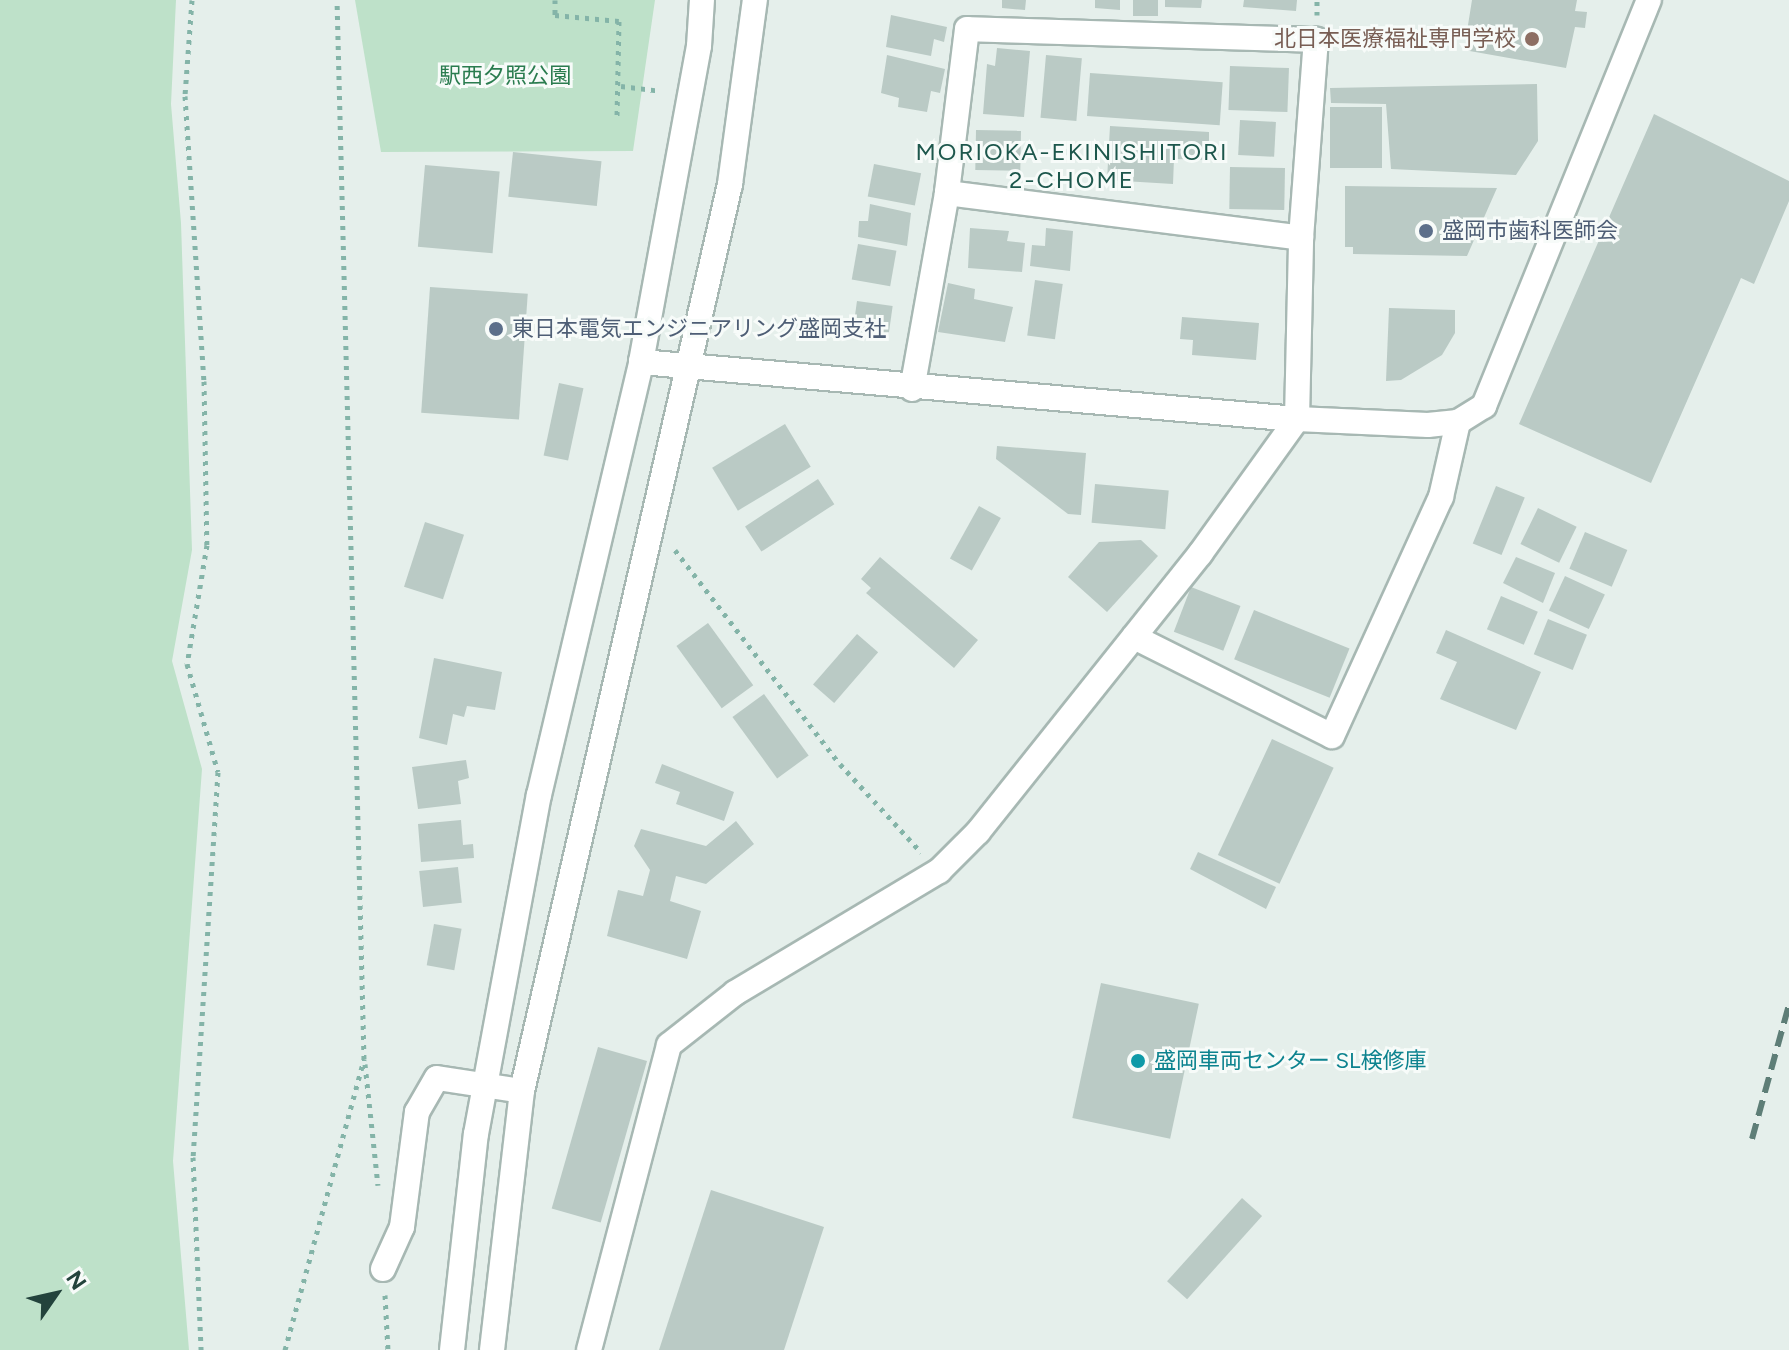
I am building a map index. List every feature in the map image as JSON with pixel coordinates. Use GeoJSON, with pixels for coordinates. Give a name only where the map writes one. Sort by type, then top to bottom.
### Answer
{"type":"FeatureCollection","features":[{"type":"Feature","properties":{"kind":"street"},"geometry":{"type":"LineString","coordinates":[[452,1350],[485,1086],[539,795],[641,362],[699,46],[702,0]]}},
{"type":"Feature","properties":{"kind":"street"},"geometry":{"type":"LineString","coordinates":[[492,1350],[522,1091],[730,184],[755,0]]}},
{"type":"Feature","properties":{"kind":"street"},"geometry":{"type":"LineString","coordinates":[[641,362],[912,389],[1297,419],[1458,422],[1484,406],[1649,0]]}},
{"type":"Feature","properties":{"kind":"street"},"geometry":{"type":"LineString","coordinates":[[589,1350],[669,1045],[735,993],[939,871],[978,832],[1134,637],[1297,419],[1301,238],[1316,40],[967,29],[947,193],[912,389]]}},
{"type":"Feature","properties":{"kind":"street"},"geometry":{"type":"LineString","coordinates":[[947,193],[1301,238]]}},
{"type":"Feature","properties":{"kind":"street"},"geometry":{"type":"LineString","coordinates":[[1134,637],[1332,736],[1441,497],[1458,422]]}},
{"type":"Feature","properties":{"kind":"street"},"geometry":{"type":"LineString","coordinates":[[383,1269],[402,1227],[417,1112],[437,1078],[522,1091]]}},
{"type":"Feature","properties":{"kind":"path"},"geometry":{"type":"LineString","coordinates":[[192,0],[185,96],[204,381],[207,545],[187,664],[218,772],[193,1157],[201,1350]]}},
{"type":"Feature","properties":{"kind":"path"},"geometry":{"type":"LineString","coordinates":[[285,1350],[364,1059],[337,0]]}},
{"type":"Feature","properties":{"kind":"path"},"geometry":{"type":"LineString","coordinates":[[555,0],[555,15],[619,21],[621,86],[617,119]]}},
{"type":"Feature","properties":{"kind":"path"},"geometry":{"type":"LineString","coordinates":[[621,86],[659,91]]}},
{"type":"Feature","properties":{"kind":"path"},"geometry":{"type":"LineString","coordinates":[[669,543],[840,764],[939,871]]}},
{"type":"Feature","properties":{"kind":"green space"},"geometry":{"type":"Polygon","coordinates":[[[0,0],[176,0],[171,104],[181,223],[192,550],[172,661],[202,769],[173,1161],[189,1350],[0,1350],[0,0]]]}},
{"type":"Feature","properties":{"kind":"green space","name":"駅西夕照公園"},"geometry":{"type":"Polygon","coordinates":[[[355,0],[655,0],[633,151],[381,152],[355,0]]]}},
{"type":"Feature","properties":{"kind":"building"},"geometry":{"type":"Polygon","coordinates":[[[1002,0],[1026,0],[1025,10],[1002,8],[1002,0]]]}},
{"type":"Feature","properties":{"kind":"building"},"geometry":{"type":"Polygon","coordinates":[[[1095,0],[1120,0],[1120,10],[1095,8],[1095,0]]]}},
{"type":"Feature","properties":{"kind":"building"},"geometry":{"type":"Polygon","coordinates":[[[1133,0],[1158,0],[1158,16],[1133,16],[1133,0]]]}},
{"type":"Feature","properties":{"kind":"building"},"geometry":{"type":"Polygon","coordinates":[[[1165,0],[1202,0],[1201,8],[1165,7],[1165,0]]]}},
{"type":"Feature","properties":{"kind":"building"},"geometry":{"type":"Polygon","coordinates":[[[1244,0],[1297,0],[1296,11],[1243,7],[1244,0]]]}},
{"type":"Feature","properties":{"kind":"building"},"geometry":{"type":"Polygon","coordinates":[[[1472,0],[1577,0],[1575,11],[1587,12],[1585,28],[1575,27],[1566,68],[1464,50],[1472,0]]]}},
{"type":"Feature","properties":{"kind":"building"},"geometry":{"type":"Polygon","coordinates":[[[891,15],[947,27],[944,42],[934,39],[931,56],[886,47],[891,15]]]}},
{"type":"Feature","properties":{"kind":"building"},"geometry":{"type":"Polygon","coordinates":[[[997,48],[1030,51],[1024,117],[983,114],[987,64],[995,66],[997,48]]]}},
{"type":"Feature","properties":{"kind":"building"},"geometry":{"type":"Polygon","coordinates":[[[887,55],[945,69],[940,93],[931,91],[927,112],[898,107],[899,98],[881,93],[887,55]]]}},
{"type":"Feature","properties":{"kind":"building"},"geometry":{"type":"Polygon","coordinates":[[[1046,55],[1082,58],[1076,121],[1041,118],[1046,55]]]}},
{"type":"Feature","properties":{"kind":"building"},"geometry":{"type":"Polygon","coordinates":[[[1230,66],[1289,68],[1287,112],[1228,110],[1230,66]]]}},
{"type":"Feature","properties":{"kind":"building"},"geometry":{"type":"Polygon","coordinates":[[[1090,73],[1223,82],[1220,125],[1087,116],[1090,73]]]}},
{"type":"Feature","properties":{"kind":"building"},"geometry":{"type":"Polygon","coordinates":[[[1537,84],[1538,141],[1516,175],[1391,169],[1386,104],[1331,103],[1330,88],[1537,84]]]}},
{"type":"Feature","properties":{"kind":"building"},"geometry":{"type":"Polygon","coordinates":[[[1330,107],[1382,107],[1382,168],[1330,168],[1330,107]]]}},
{"type":"Feature","properties":{"kind":"building"},"geometry":{"type":"Polygon","coordinates":[[[1654,114],[1789,181],[1789,201],[1754,284],[1741,278],[1651,483],[1519,424],[1654,114]]]}},
{"type":"Feature","properties":{"kind":"building"},"geometry":{"type":"Polygon","coordinates":[[[1240,120],[1276,122],[1274,157],[1238,155],[1240,120]]]}},
{"type":"Feature","properties":{"kind":"building"},"geometry":{"type":"Polygon","coordinates":[[[1110,126],[1209,132],[1209,160],[1174,159],[1173,184],[1107,180],[1110,126]]]}},
{"type":"Feature","properties":{"kind":"building"},"geometry":{"type":"Polygon","coordinates":[[[976,130],[1021,131],[1020,171],[975,170],[976,130]]]}},
{"type":"Feature","properties":{"kind":"building"},"geometry":{"type":"Polygon","coordinates":[[[513,152],[602,161],[597,206],[508,197],[513,152]]]}},
{"type":"Feature","properties":{"kind":"building"},"geometry":{"type":"Polygon","coordinates":[[[874,164],[921,173],[915,206],[868,196],[874,164]]]}},
{"type":"Feature","properties":{"kind":"building"},"geometry":{"type":"Polygon","coordinates":[[[425,165],[500,172],[493,253],[418,247],[425,165]]]}},
{"type":"Feature","properties":{"kind":"building"},"geometry":{"type":"Polygon","coordinates":[[[1230,167],[1285,168],[1284,210],[1229,209],[1230,167]]]}},
{"type":"Feature","properties":{"kind":"building"},"geometry":{"type":"Polygon","coordinates":[[[1345,186],[1497,188],[1467,256],[1353,254],[1353,247],[1345,247],[1345,186]]]}},
{"type":"Feature","properties":{"kind":"building"},"geometry":{"type":"Polygon","coordinates":[[[870,204],[911,213],[907,246],[858,237],[859,221],[868,221],[870,204]]]}},
{"type":"Feature","properties":{"kind":"building"},"geometry":{"type":"Polygon","coordinates":[[[970,228],[1009,231],[1007,241],[1025,243],[1022,272],[968,268],[970,228]]]}},
{"type":"Feature","properties":{"kind":"building"},"geometry":{"type":"Polygon","coordinates":[[[1046,228],[1073,231],[1070,271],[1030,266],[1032,245],[1045,246],[1046,228]]]}},
{"type":"Feature","properties":{"kind":"building"},"geometry":{"type":"Polygon","coordinates":[[[858,244],[896,251],[890,286],[852,279],[858,244]]]}},
{"type":"Feature","properties":{"kind":"building"},"geometry":{"type":"Polygon","coordinates":[[[1035,280],[1063,284],[1055,339],[1027,335],[1035,280]]]}},
{"type":"Feature","properties":{"kind":"building"},"geometry":{"type":"Polygon","coordinates":[[[948,283],[975,289],[974,299],[1013,307],[1005,342],[938,332],[948,283]]]}},
{"type":"Feature","properties":{"kind":"building"},"geometry":{"type":"Polygon","coordinates":[[[430,287],[528,294],[519,420],[421,413],[430,287]]]}},
{"type":"Feature","properties":{"kind":"building"},"geometry":{"type":"Polygon","coordinates":[[[857,301],[893,306],[888,336],[853,331],[857,301]]]}},
{"type":"Feature","properties":{"kind":"building"},"geometry":{"type":"Polygon","coordinates":[[[1389,308],[1455,310],[1455,333],[1442,355],[1401,380],[1386,381],[1389,308]]]}},
{"type":"Feature","properties":{"kind":"building"},"geometry":{"type":"Polygon","coordinates":[[[1182,317],[1259,323],[1256,360],[1192,355],[1193,340],[1180,339],[1182,317]]]}},
{"type":"Feature","properties":{"kind":"building"},"geometry":{"type":"Polygon","coordinates":[[[559,383],[583,388],[568,461],[544,455],[559,383]]]}},
{"type":"Feature","properties":{"kind":"building"},"geometry":{"type":"Polygon","coordinates":[[[785,424],[811,467],[738,511],[712,468],[785,424]]]}},
{"type":"Feature","properties":{"kind":"building"},"geometry":{"type":"Polygon","coordinates":[[[997,446],[1086,453],[1081,515],[1068,514],[996,459],[997,446]]]}},
{"type":"Feature","properties":{"kind":"building"},"geometry":{"type":"Polygon","coordinates":[[[818,479],[834,504],[761,552],[745,526],[818,479]]]}},
{"type":"Feature","properties":{"kind":"building"},"geometry":{"type":"Polygon","coordinates":[[[1095,484],[1169,490],[1165,529],[1092,523],[1095,484]]]}},
{"type":"Feature","properties":{"kind":"building"},"geometry":{"type":"Polygon","coordinates":[[[1496,486],[1525,498],[1502,555],[1473,543],[1496,486]]]}},
{"type":"Feature","properties":{"kind":"building"},"geometry":{"type":"Polygon","coordinates":[[[979,506],[1001,518],[972,571],[950,558],[979,506]]]}},
{"type":"Feature","properties":{"kind":"building"},"geometry":{"type":"Polygon","coordinates":[[[1538,508],[1577,527],[1559,563],[1520,544],[1538,508]]]}},
{"type":"Feature","properties":{"kind":"building"},"geometry":{"type":"Polygon","coordinates":[[[425,522],[464,535],[443,599],[404,587],[425,522]]]}},
{"type":"Feature","properties":{"kind":"building"},"geometry":{"type":"Polygon","coordinates":[[[1585,532],[1627,550],[1612,587],[1569,569],[1585,532]]]}},
{"type":"Feature","properties":{"kind":"building"},"geometry":{"type":"Polygon","coordinates":[[[1141,540],[1158,556],[1107,612],[1068,577],[1099,542],[1141,540]]]}},
{"type":"Feature","properties":{"kind":"building"},"geometry":{"type":"Polygon","coordinates":[[[880,557],[978,640],[954,668],[866,593],[871,588],[861,579],[880,557]]]}},
{"type":"Feature","properties":{"kind":"building"},"geometry":{"type":"Polygon","coordinates":[[[1516,557],[1555,573],[1543,603],[1503,583],[1516,557]]]}},
{"type":"Feature","properties":{"kind":"building"},"geometry":{"type":"Polygon","coordinates":[[[1565,576],[1605,595],[1589,629],[1549,610],[1565,576]]]}},
{"type":"Feature","properties":{"kind":"building"},"geometry":{"type":"Polygon","coordinates":[[[1191,587],[1240,606],[1223,651],[1174,632],[1191,587]]]}},
{"type":"Feature","properties":{"kind":"building"},"geometry":{"type":"Polygon","coordinates":[[[1501,596],[1538,612],[1524,645],[1487,629],[1501,596]]]}},
{"type":"Feature","properties":{"kind":"building"},"geometry":{"type":"Polygon","coordinates":[[[1254,610],[1349,649],[1330,698],[1234,659],[1254,610]]]}},
{"type":"Feature","properties":{"kind":"building"},"geometry":{"type":"Polygon","coordinates":[[[1548,619],[1587,635],[1573,670],[1534,654],[1548,619]]]}},
{"type":"Feature","properties":{"kind":"building"},"geometry":{"type":"Polygon","coordinates":[[[708,623],[753,685],[722,708],[676,646],[708,623]]]}},
{"type":"Feature","properties":{"kind":"building"},"geometry":{"type":"Polygon","coordinates":[[[1446,630],[1541,672],[1516,730],[1440,699],[1457,662],[1436,653],[1446,630]]]}},
{"type":"Feature","properties":{"kind":"building"},"geometry":{"type":"Polygon","coordinates":[[[857,634],[878,652],[834,703],[813,685],[857,634]]]}},
{"type":"Feature","properties":{"kind":"building"},"geometry":{"type":"Polygon","coordinates":[[[434,658],[502,672],[495,710],[467,706],[464,717],[453,714],[447,745],[419,738],[434,658]]]}},
{"type":"Feature","properties":{"kind":"building"},"geometry":{"type":"Polygon","coordinates":[[[764,694],[809,755],[777,778],[732,717],[764,694]]]}},
{"type":"Feature","properties":{"kind":"building"},"geometry":{"type":"Polygon","coordinates":[[[1272,739],[1334,768],[1280,884],[1218,855],[1272,739]]]}},
{"type":"Feature","properties":{"kind":"building"},"geometry":{"type":"Polygon","coordinates":[[[466,760],[469,778],[458,781],[461,804],[418,809],[412,767],[466,760]]]}},
{"type":"Feature","properties":{"kind":"building"},"geometry":{"type":"Polygon","coordinates":[[[662,764],[734,792],[724,821],[676,804],[680,792],[655,783],[662,764]]]}},
{"type":"Feature","properties":{"kind":"building"},"geometry":{"type":"Polygon","coordinates":[[[461,820],[463,845],[473,844],[474,858],[421,862],[418,824],[461,820]]]}},
{"type":"Feature","properties":{"kind":"building"},"geometry":{"type":"Polygon","coordinates":[[[736,821],[754,844],[706,884],[676,876],[670,901],[701,911],[687,959],[607,936],[618,890],[643,896],[650,870],[634,846],[641,829],[706,846],[736,821]]]}},
{"type":"Feature","properties":{"kind":"building"},"geometry":{"type":"Polygon","coordinates":[[[1198,852],[1276,887],[1266,909],[1190,869],[1198,852]]]}},
{"type":"Feature","properties":{"kind":"building"},"geometry":{"type":"Polygon","coordinates":[[[458,867],[462,903],[423,907],[419,871],[458,867]]]}},
{"type":"Feature","properties":{"kind":"building"},"geometry":{"type":"Polygon","coordinates":[[[434,924],[462,929],[454,970],[427,965],[434,924]]]}},
{"type":"Feature","properties":{"kind":"building","name":"盛岡車両センター SL検修庫"},"geometry":{"type":"Polygon","coordinates":[[[1101,983],[1199,1004],[1170,1139],[1072,1118],[1101,983]]]}},
{"type":"Feature","properties":{"kind":"building"},"geometry":{"type":"Polygon","coordinates":[[[598,1047],[647,1061],[601,1223],[552,1208],[598,1047]]]}},
{"type":"Feature","properties":{"kind":"building"},"geometry":{"type":"Polygon","coordinates":[[[711,1190],[824,1227],[784,1350],[659,1350],[711,1190]]]}},
{"type":"Feature","properties":{"kind":"building"},"geometry":{"type":"Polygon","coordinates":[[[1242,1198],[1262,1216],[1187,1299],[1167,1281],[1242,1198]]]}},
{"type":"Feature","properties":{"kind":"railway"},"geometry":{"type":"LineString","coordinates":[[1752,1139],[1789,1005]]}},
{"type":"Feature","properties":{"kind":"place","name":"北日本医療福祉専門学校"},"geometry":{"type":"Point","coordinates":[1532,39]}},
{"type":"Feature","properties":{"kind":"place","name":"盛岡市歯科医師会"},"geometry":{"type":"Point","coordinates":[1426,231]}},
{"type":"Feature","properties":{"kind":"place","name":"東日本電気エンジニアリング盛岡支社"},"geometry":{"type":"Point","coordinates":[496,329]}},
{"type":"Feature","properties":{"kind":"place","name":"盛岡車両センター SL検修庫"},"geometry":{"type":"Point","coordinates":[1138,1061]}},
{"type":"Feature","properties":{"kind":"district","name":"MORIOKA-EKINISHITORI 2-CHOME"},"geometry":{"type":"Point","coordinates":[1072,166]}}]}
